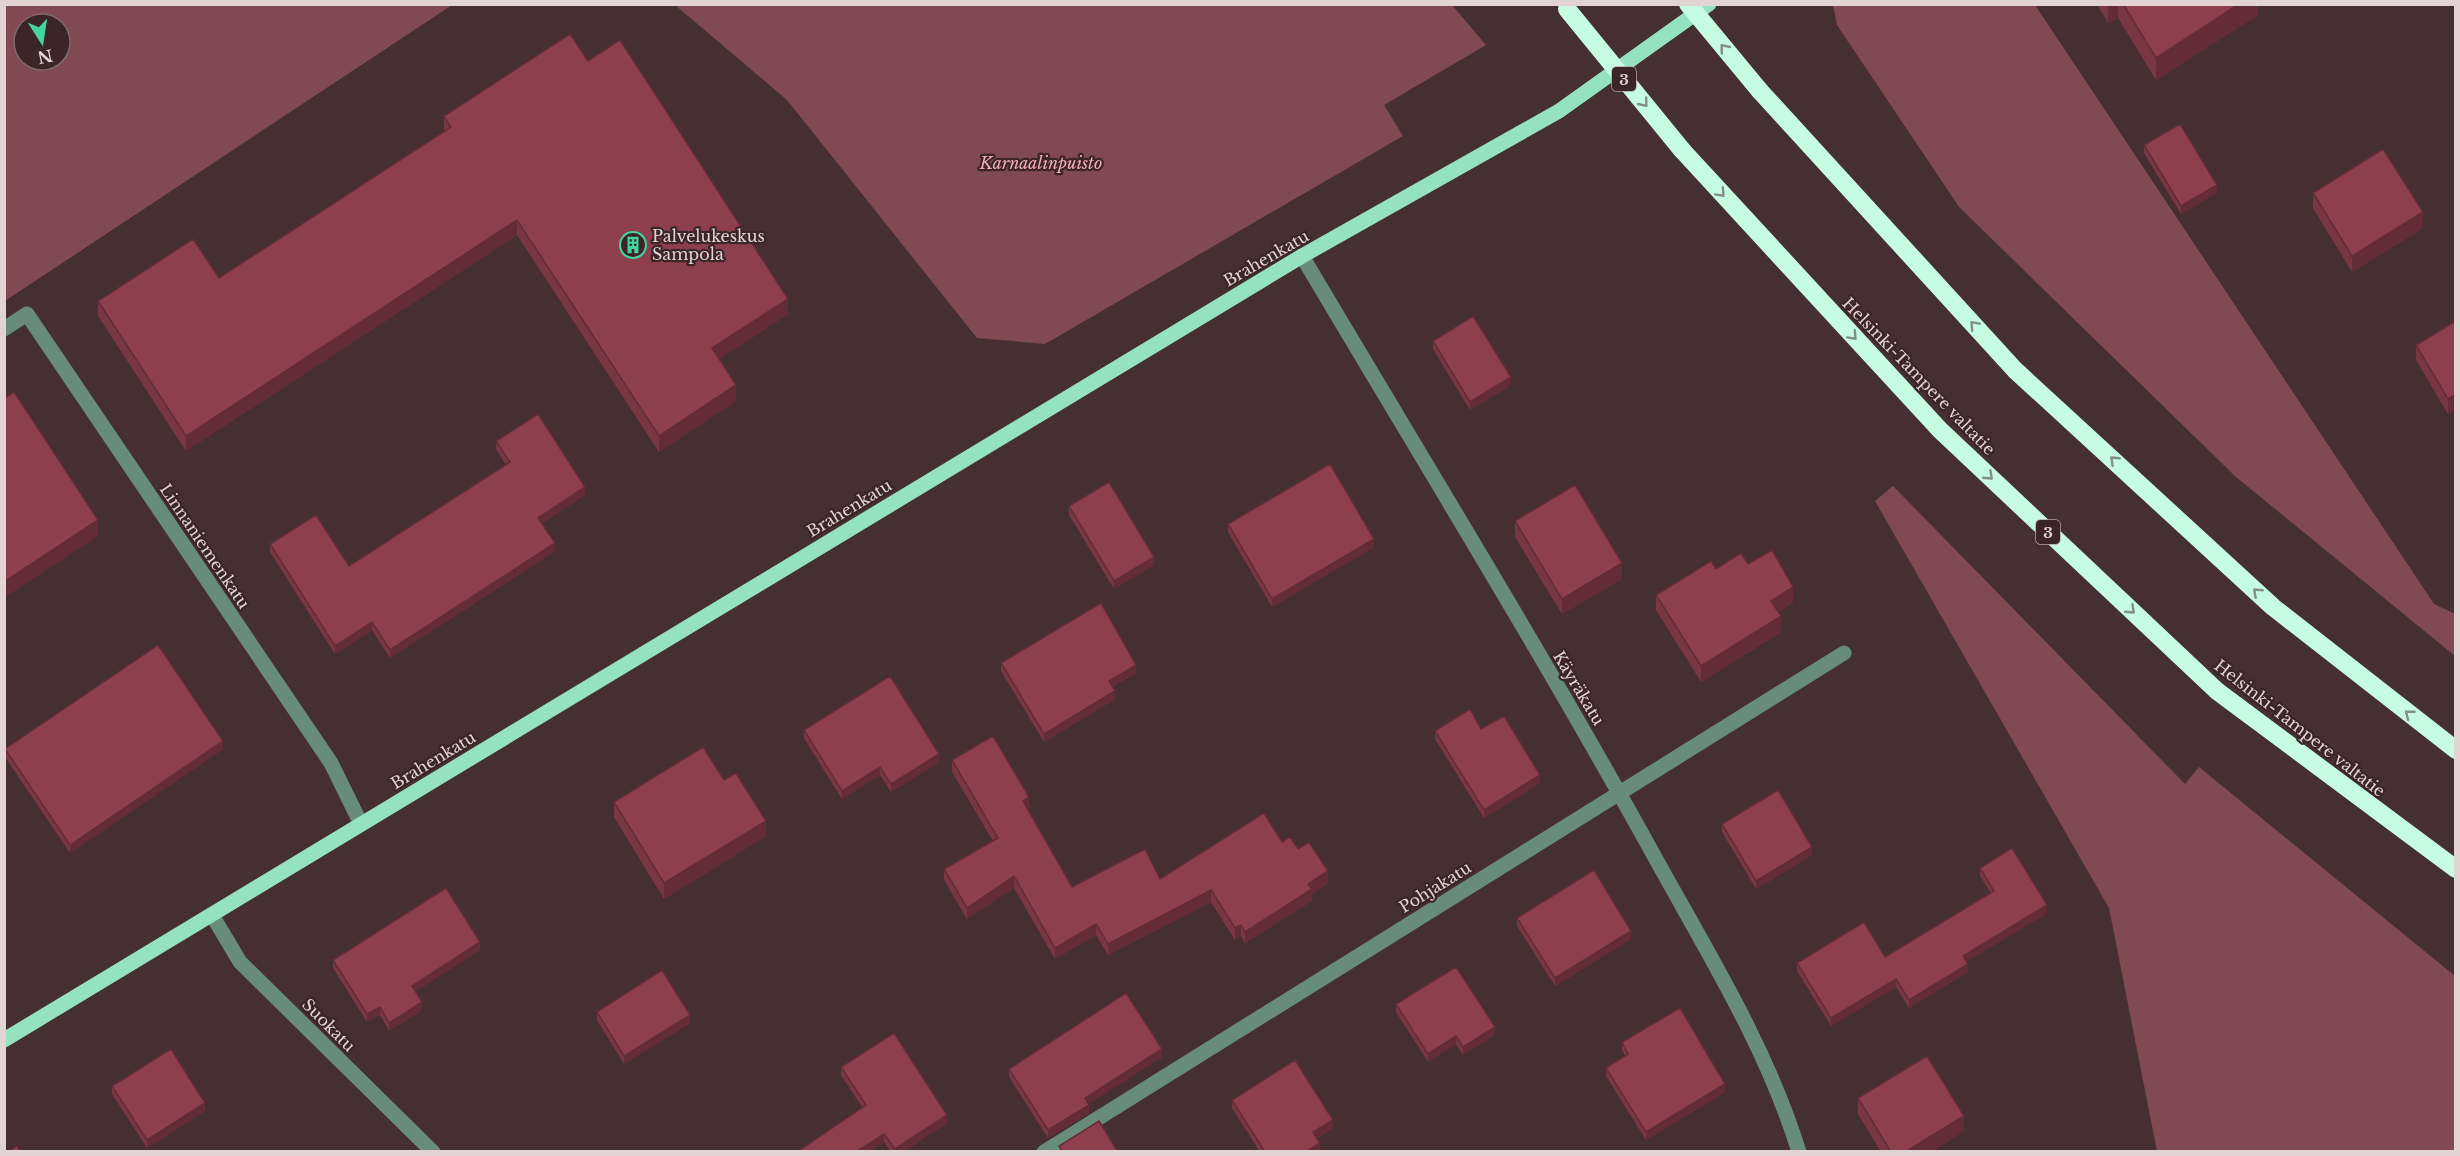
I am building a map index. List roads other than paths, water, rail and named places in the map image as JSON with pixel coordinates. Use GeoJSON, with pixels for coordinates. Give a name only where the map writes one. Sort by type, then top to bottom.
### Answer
{"type":"FeatureCollection","features":[{"type":"Feature","properties":{"kind":"highway"},"geometry":{"type":"LineString","coordinates":[[1688,4],[1760,91],[2015,370],[2273,607],[2456,750]]}},
{"type":"Feature","properties":{"kind":"highway","name":"Helsinki-Tampere valtatie"},"geometry":{"type":"LineString","coordinates":[[1565,7],[1682,150],[1940,430],[2217,691],[2456,868]]}},
{"type":"Feature","properties":{"kind":"main road","name":"Brahenkatu"},"geometry":{"type":"LineString","coordinates":[[4,1040],[1302,256],[1559,111],[1709,4]]}},
{"type":"Feature","properties":{"kind":"street","name":"Käyräkatu"},"geometry":{"type":"LineString","coordinates":[[1302,256],[1619,793],[1754,1038],[1784,1104],[1799,1152]]}},
{"type":"Feature","properties":{"kind":"street","name":"Linnaniemenkatu"},"geometry":{"type":"LineString","coordinates":[[4,329],[27,314],[331,763],[361,824]]}},
{"type":"Feature","properties":{"kind":"street","name":"Pohjakatu"},"geometry":{"type":"LineString","coordinates":[[1044,1152],[1844,653]]}},
{"type":"Feature","properties":{"kind":"street","name":"Suokatu"},"geometry":{"type":"LineString","coordinates":[[212,915],[240,962],[433,1152]]}},
{"type":"Feature","properties":{"kind":"place","name":"Palvelukeskus Sampola"},"geometry":{"type":"Point","coordinates":[633,245]}},
{"type":"Feature","properties":{"kind":"park label","name":"Karnaalinpuisto"},"geometry":{"type":"Point","coordinates":[1041,163]}}]}
